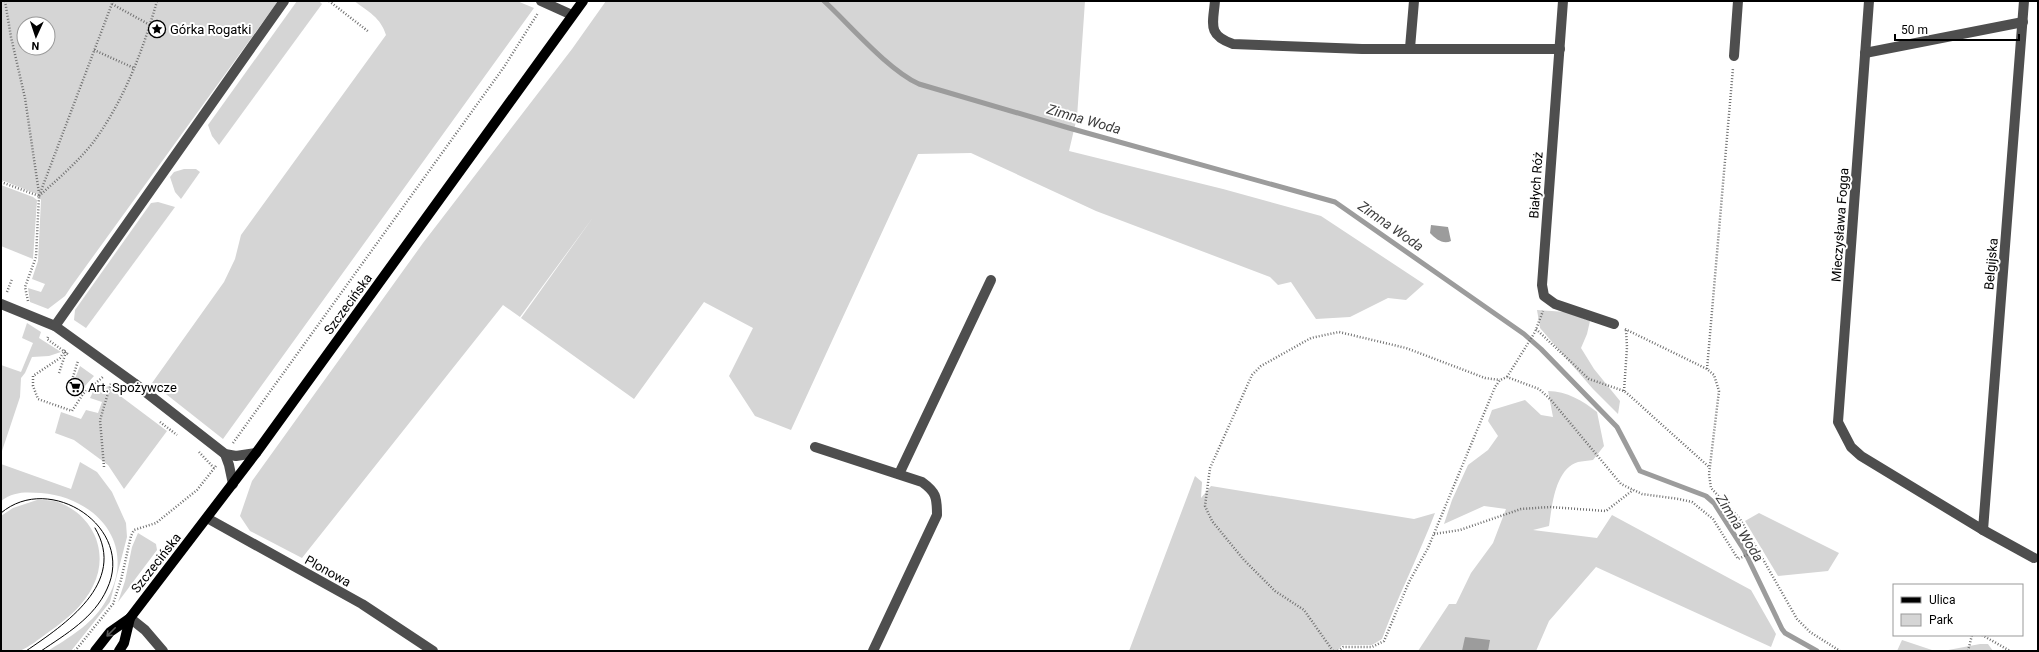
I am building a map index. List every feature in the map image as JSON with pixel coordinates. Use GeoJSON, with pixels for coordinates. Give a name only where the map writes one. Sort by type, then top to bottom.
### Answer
{"type":"FeatureCollection","features":[{"type":"Feature","properties":{"kind":"main road","name":"Szczecińska"},"geometry":{"type":"LineString","coordinates":[[95,651],[110,632],[130,618],[256,453],[582,1]]}},
{"type":"Feature","properties":{"kind":"main road","name":"Szczecińska"},"geometry":{"type":"LineString","coordinates":[[119,651],[124,643],[130,618]]}},
{"type":"Feature","properties":{"kind":"street"},"geometry":{"type":"LineString","coordinates":[[52,330],[284,1]]}},
{"type":"Feature","properties":{"kind":"street"},"geometry":{"type":"LineString","coordinates":[[1215,1],[1213,29],[1219,39],[1233,44],[1362,49],[1560,48]]}},
{"type":"Feature","properties":{"kind":"street"},"geometry":{"type":"LineString","coordinates":[[1410,48],[1414,1]]}},
{"type":"Feature","properties":{"kind":"street","name":"Białych Róż"},"geometry":{"type":"LineString","coordinates":[[1548,298],[1544,296],[1542,285],[1563,1]]}},
{"type":"Feature","properties":{"kind":"street"},"geometry":{"type":"LineString","coordinates":[[1734,56],[1738,1]]}},
{"type":"Feature","properties":{"kind":"street","name":"Mieczysława Fogga"},"geometry":{"type":"LineString","coordinates":[[1869,1],[1838,422],[1851,447],[1861,456],[1983,530]]}},
{"type":"Feature","properties":{"kind":"street","name":"Belgijska"},"geometry":{"type":"LineString","coordinates":[[1983,530],[2024,1]]}},
{"type":"Feature","properties":{"kind":"street"},"geometry":{"type":"LineString","coordinates":[[543,2],[572,15]]}},
{"type":"Feature","properties":{"kind":"street"},"geometry":{"type":"LineString","coordinates":[[1865,53],[2023,22]]}},
{"type":"Feature","properties":{"kind":"street"},"geometry":{"type":"LineString","coordinates":[[899,474],[990,280]]}},
{"type":"Feature","properties":{"kind":"street"},"geometry":{"type":"LineString","coordinates":[[1548,298],[1555,304],[1614,324]]}},
{"type":"Feature","properties":{"kind":"street"},"geometry":{"type":"LineString","coordinates":[[3,300],[31,315],[52,330],[73,339],[224,454],[236,456],[256,453]]}},
{"type":"Feature","properties":{"kind":"street"},"geometry":{"type":"LineString","coordinates":[[815,447],[922,482],[932,490],[937,501],[937,515],[873,651]]}},
{"type":"Feature","properties":{"kind":"street"},"geometry":{"type":"LineString","coordinates":[[224,454],[230,471],[232,484]]}},
{"type":"Feature","properties":{"kind":"street","name":"Plonowa"},"geometry":{"type":"LineString","coordinates":[[207,518],[362,604],[433,651]]}},
{"type":"Feature","properties":{"kind":"street"},"geometry":{"type":"LineString","coordinates":[[1983,530],[2034,558]]}},
{"type":"Feature","properties":{"kind":"street"},"geometry":{"type":"LineString","coordinates":[[130,618],[145,630],[163,651]]}},
{"type":"Feature","properties":{"kind":"path"},"geometry":{"type":"LineString","coordinates":[[5,1],[25,98],[39,196],[36,257],[25,287],[31,315]]}},
{"type":"Feature","properties":{"kind":"path"},"geometry":{"type":"LineString","coordinates":[[39,196],[65,172],[94,140],[130,80],[150,25],[156,1]]}},
{"type":"Feature","properties":{"kind":"path"},"geometry":{"type":"LineString","coordinates":[[330,1],[369,32]]}},
{"type":"Feature","properties":{"kind":"path"},"geometry":{"type":"LineString","coordinates":[[75,651],[113,604],[134,530],[156,523],[196,490],[214,468],[504,67],[543,2]]}},
{"type":"Feature","properties":{"kind":"path"},"geometry":{"type":"LineString","coordinates":[[39,196],[112,3],[150,25]]}},
{"type":"Feature","properties":{"kind":"path"},"geometry":{"type":"LineString","coordinates":[[94,50],[134,68]]}},
{"type":"Feature","properties":{"kind":"path"},"geometry":{"type":"LineString","coordinates":[[1707,369],[1734,56]]}},
{"type":"Feature","properties":{"kind":"path"},"geometry":{"type":"LineString","coordinates":[[1,182],[39,196]]}},
{"type":"Feature","properties":{"kind":"path"},"geometry":{"type":"LineString","coordinates":[[3,300],[12,279]]}},
{"type":"Feature","properties":{"kind":"path"},"geometry":{"type":"LineString","coordinates":[[1333,651],[1304,610],[1275,590],[1244,560],[1212,521],[1205,506],[1210,468],[1252,375],[1261,366],[1311,338],[1339,332],[1406,348],[1485,378],[1500,380],[1507,377],[1536,331],[1548,298]]}},
{"type":"Feature","properties":{"kind":"path"},"geometry":{"type":"LineString","coordinates":[[1614,324],[1707,369],[1714,375],[1719,391],[1710,467],[1711,488],[1740,519],[1797,619],[1810,632],[1840,651]]}},
{"type":"Feature","properties":{"kind":"path"},"geometry":{"type":"LineString","coordinates":[[52,330],[47,339],[84,365]]}},
{"type":"Feature","properties":{"kind":"path"},"geometry":{"type":"LineString","coordinates":[[1624,391],[1627,347],[1626,330]]}},
{"type":"Feature","properties":{"kind":"path"},"geometry":{"type":"LineString","coordinates":[[1536,331],[1589,379],[1624,391],[1710,467]]}},
{"type":"Feature","properties":{"kind":"path"},"geometry":{"type":"LineString","coordinates":[[73,339],[60,358],[33,376],[32,386],[38,399],[72,411],[83,394],[113,368]]}},
{"type":"Feature","properties":{"kind":"path"},"geometry":{"type":"LineString","coordinates":[[59,373],[65,352]]}},
{"type":"Feature","properties":{"kind":"path"},"geometry":{"type":"LineString","coordinates":[[72,380],[78,361]]}},
{"type":"Feature","properties":{"kind":"path"},"geometry":{"type":"LineString","coordinates":[[96,373],[117,388]]}},
{"type":"Feature","properties":{"kind":"path"},"geometry":{"type":"LineString","coordinates":[[1507,377],[1539,389],[1551,400],[1606,468],[1621,484],[1642,494],[1679,498],[1692,502],[1713,519],[1738,559],[1757,550]]}},
{"type":"Feature","properties":{"kind":"path"},"geometry":{"type":"LineString","coordinates":[[1338,651],[1343,647],[1372,646],[1384,641],[1434,534],[1495,387],[1500,380]]}},
{"type":"Feature","properties":{"kind":"path"},"geometry":{"type":"LineString","coordinates":[[104,467],[100,420],[111,383]]}},
{"type":"Feature","properties":{"kind":"path"},"geometry":{"type":"LineString","coordinates":[[157,420],[183,439]]}},
{"type":"Feature","properties":{"kind":"path"},"geometry":{"type":"LineString","coordinates":[[198,451],[214,468]]}},
{"type":"Feature","properties":{"kind":"path"},"geometry":{"type":"LineString","coordinates":[[1434,534],[1460,530],[1521,509],[1550,507],[1606,511],[1633,490]]}},
{"type":"Feature","properties":{"kind":"path"},"geometry":{"type":"LineString","coordinates":[[1968,651],[1972,636]]}},
{"type":"Feature","properties":{"kind":"path"},"geometry":{"type":"LineString","coordinates":[[1984,636],[2010,651]]}},
{"type":"Feature","properties":{"kind":"green space"},"geometry":{"type":"Polygon","coordinates":[[[1,1],[278,1],[65,296],[48,309],[30,302],[28,288],[41,292],[45,284],[32,279],[38,261],[41,200],[37,194],[1,180],[1,1]]]}},
{"type":"Feature","properties":{"kind":"green space"},"geometry":{"type":"Polygon","coordinates":[[[297,1],[319,1],[322,4],[219,145],[212,136],[208,125],[297,1]]]}},
{"type":"Feature","properties":{"kind":"green space"},"geometry":{"type":"Polygon","coordinates":[[[354,1],[517,1],[534,8],[223,439],[152,383],[224,282],[235,259],[241,235],[386,35],[377,19],[354,1]]]}},
{"type":"Feature","properties":{"kind":"green space"},"geometry":{"type":"Polygon","coordinates":[[[606,1],[1085,1],[1077,117],[1069,151],[1223,189],[1321,216],[1424,284],[1406,300],[1388,298],[1350,317],[1316,319],[1291,282],[1278,285],[1270,277],[1096,211],[971,153],[918,154],[791,430],[755,416],[729,376],[753,328],[704,302],[634,399],[521,318],[594,216],[520,317],[503,305],[302,558],[250,531],[240,516],[252,481],[423,243],[572,49],[606,1]]]}},
{"type":"Feature","properties":{"kind":"green space"},"geometry":{"type":"Polygon","coordinates":[[[184,169],[196,169],[200,172],[181,199],[175,192],[170,177],[174,172],[184,169]]]}},
{"type":"Feature","properties":{"kind":"green space"},"geometry":{"type":"Polygon","coordinates":[[[1,185],[33,197],[37,200],[33,259],[1,246],[1,185]]]}},
{"type":"Feature","properties":{"kind":"green space"},"geometry":{"type":"Polygon","coordinates":[[[158,202],[175,207],[86,328],[74,320],[75,310],[151,203],[158,202]]]}},
{"type":"Feature","properties":{"kind":"green space"},"geometry":{"type":"Polygon","coordinates":[[[1537,310],[1566,312],[1590,321],[1587,334],[1581,348],[1594,369],[1620,401],[1618,414],[1593,389],[1540,328],[1537,310]]]}},
{"type":"Feature","properties":{"kind":"green space"},"geometry":{"type":"Polygon","coordinates":[[[27,323],[41,332],[39,338],[61,352],[49,356],[32,357],[25,373],[21,378],[20,397],[1,454],[1,365],[21,372],[33,343],[22,338],[27,323]]]}},
{"type":"Feature","properties":{"kind":"green space"},"geometry":{"type":"Polygon","coordinates":[[[80,366],[94,376],[74,398],[79,383],[74,381],[80,366]]]}},
{"type":"Feature","properties":{"kind":"green space"},"geometry":{"type":"Polygon","coordinates":[[[103,383],[167,431],[124,489],[108,465],[74,440],[55,433],[61,412],[81,419],[86,410],[98,413],[102,402],[90,398],[93,392],[103,383]]]}},
{"type":"Feature","properties":{"kind":"green space"},"geometry":{"type":"Polygon","coordinates":[[[1548,391],[1555,391],[1574,397],[1597,412],[1604,446],[1593,460],[1578,462],[1570,466],[1564,472],[1553,499],[1549,526],[1533,530],[1597,538],[1612,515],[1751,590],[1776,634],[1771,647],[1596,567],[1549,621],[1536,651],[1418,651],[1449,604],[1456,604],[1471,573],[1493,543],[1506,509],[1484,506],[1444,524],[1452,500],[1468,465],[1488,450],[1498,436],[1488,421],[1492,410],[1525,400],[1541,415],[1553,417],[1548,391]]]}},
{"type":"Feature","properties":{"kind":"green space"},"geometry":{"type":"Polygon","coordinates":[[[80,462],[97,472],[112,492],[126,523],[127,537],[110,602],[71,651],[48,651],[86,625],[99,612],[114,584],[118,564],[115,546],[108,530],[96,516],[81,505],[62,497],[25,492],[11,495],[1,501],[1,464],[71,489],[80,462]]]}},
{"type":"Feature","properties":{"kind":"green space"},"geometry":{"type":"Polygon","coordinates":[[[1195,476],[1202,482],[1201,498],[1211,486],[1414,519],[1435,513],[1382,639],[1372,645],[1342,645],[1337,651],[1129,651],[1195,476]]]}},
{"type":"Feature","properties":{"kind":"green space"},"geometry":{"type":"Polygon","coordinates":[[[37,500],[56,501],[70,508],[81,516],[89,525],[99,548],[100,560],[98,573],[93,586],[85,599],[63,622],[22,650],[1,651],[1,516],[13,508],[37,500]]]}},
{"type":"Feature","properties":{"kind":"green space"},"geometry":{"type":"Polygon","coordinates":[[[1759,513],[1839,553],[1828,571],[1778,576],[1745,521],[1759,513]]]}},
{"type":"Feature","properties":{"kind":"green space"},"geometry":{"type":"Polygon","coordinates":[[[138,533],[156,544],[157,550],[118,602],[125,581],[132,547],[138,533]]]}},
{"type":"Feature","properties":{"kind":"green space"},"geometry":{"type":"Polygon","coordinates":[[[1902,640],[1935,651],[1897,651],[1902,640]]]}},
{"type":"Feature","properties":{"kind":"green space"},"geometry":{"type":"Polygon","coordinates":[[[1980,644],[1988,644],[1993,651],[1943,651],[1980,644]]]}},
{"type":"Feature","properties":{"kind":"shaded area"},"geometry":{"type":"Polygon","coordinates":[[[1431,225],[1448,227],[1451,241],[1442,242],[1430,233],[1431,225]]]}},
{"type":"Feature","properties":{"kind":"shaded area"},"geometry":{"type":"Polygon","coordinates":[[[1465,637],[1490,640],[1488,651],[1462,651],[1465,637]]]}},
{"type":"Feature","properties":{"kind":"waterway","name":"Zimna Woda"},"geometry":{"type":"LineString","coordinates":[[824,1],[882,58],[919,84],[1069,128],[1335,202],[1524,334],[1541,349],[1617,427],[1640,471],[1706,496],[1714,503],[1744,550],[1782,629],[1785,633],[1817,651]]}},
{"type":"Feature","properties":{"kind":"tram line"},"geometry":{"type":"LineString","coordinates":[[1,513],[21,502],[42,499],[64,503],[83,512],[99,527],[110,545],[113,566],[107,589],[95,609],[87,617],[41,651]]}},
{"type":"Feature","properties":{"kind":"tram line"},"geometry":{"type":"LineString","coordinates":[[26,651],[57,629],[73,615],[87,600],[98,584],[103,567],[103,548],[95,528]]}},
{"type":"Feature","properties":{"kind":"place","name":"Górka Rogatki"},"geometry":{"type":"Point","coordinates":[157,29]}},
{"type":"Feature","properties":{"kind":"place","name":"Art. Spożywcze"},"geometry":{"type":"Point","coordinates":[75,387]}}]}
